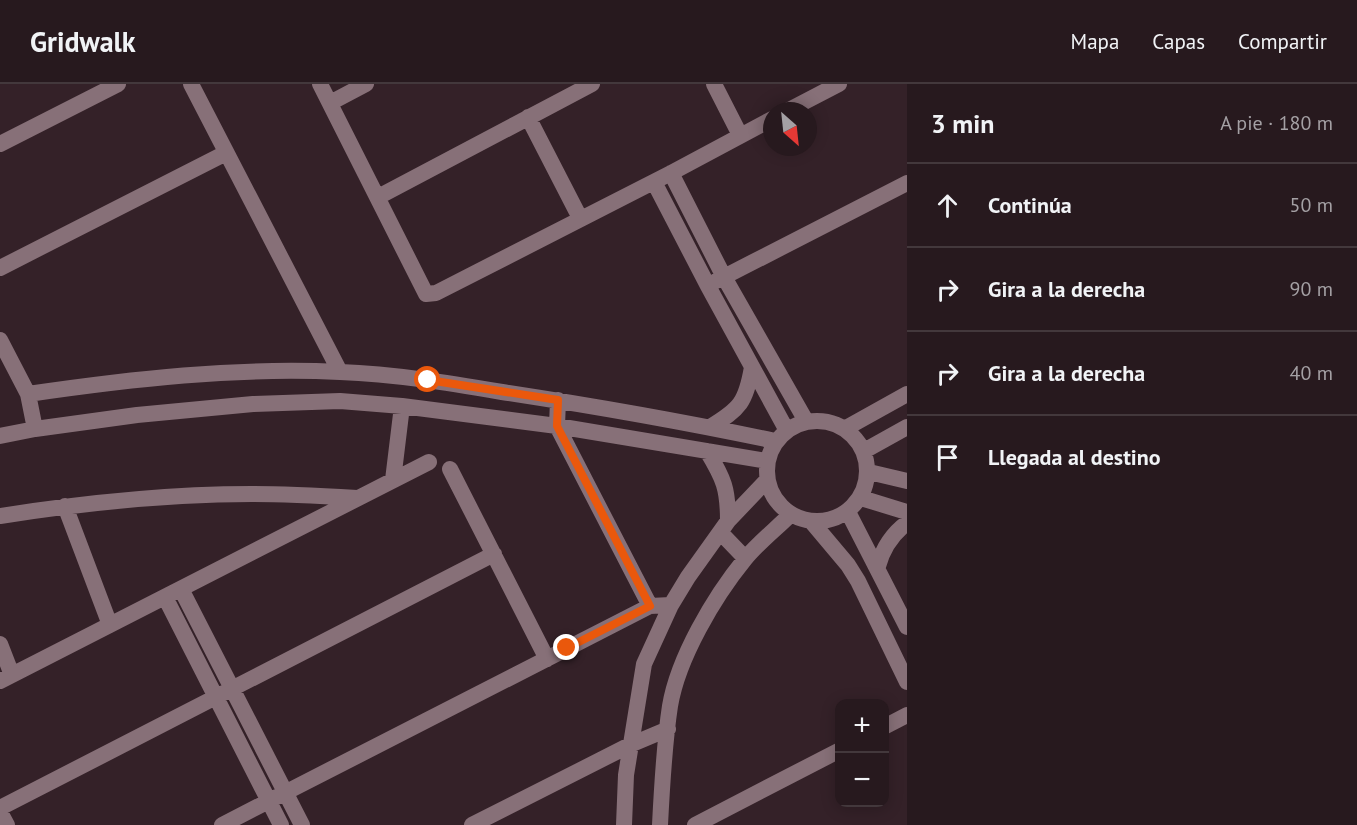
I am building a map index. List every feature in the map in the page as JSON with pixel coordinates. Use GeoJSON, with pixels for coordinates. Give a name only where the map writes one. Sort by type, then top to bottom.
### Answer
{"type":"FeatureCollection","features":[{"type":"Feature","properties":{"kind":"street"},"geometry":{"type":"LineString","coordinates":[[0,144],[118,84]]}},
{"type":"Feature","properties":{"kind":"street"},"geometry":{"type":"LineString","coordinates":[[191,84],[340,372]]}},
{"type":"Feature","properties":{"kind":"street"},"geometry":{"type":"LineString","coordinates":[[320,84],[426,294],[436,293],[672,173],[763,124]]}},
{"type":"Feature","properties":{"kind":"street"},"geometry":{"type":"LineString","coordinates":[[330,103],[366,84]]}},
{"type":"Feature","properties":{"kind":"street"},"geometry":{"type":"LineString","coordinates":[[378,197],[592,84]]}},
{"type":"Feature","properties":{"kind":"street"},"geometry":{"type":"LineString","coordinates":[[714,84],[740,135]]}},
{"type":"Feature","properties":{"kind":"street"},"geometry":{"type":"LineString","coordinates":[[804,102],[839,84]]}},
{"type":"Feature","properties":{"kind":"street"},"geometry":{"type":"LineString","coordinates":[[528,117],[580,218]]}},
{"type":"Feature","properties":{"kind":"street"},"geometry":{"type":"LineString","coordinates":[[0,268],[226,153]]}},
{"type":"Feature","properties":{"kind":"street"},"geometry":{"type":"LineString","coordinates":[[672,173],[724,277],[806,421]]}},
{"type":"Feature","properties":{"kind":"street"},"geometry":{"type":"LineString","coordinates":[[654,182],[753,367],[781,435]]}},
{"type":"Feature","properties":{"kind":"street"},"geometry":{"type":"LineString","coordinates":[[708,286],[907,183]]}},
{"type":"Feature","properties":{"kind":"street"},"geometry":{"type":"LineString","coordinates":[[0,340],[28,394],[35,429]]}},
{"type":"Feature","properties":{"kind":"street"},"geometry":{"type":"LineString","coordinates":[[710,427],[730,415],[739,405],[747,393],[753,367]]}},
{"type":"Feature","properties":{"kind":"street"},"geometry":{"type":"LineString","coordinates":[[28,394],[131,379],[248,372],[340,372],[406,377],[558,400],[710,427],[781,435]]}},
{"type":"Feature","properties":{"kind":"street"},"geometry":{"type":"LineString","coordinates":[[846,428],[907,394]]}},
{"type":"Feature","properties":{"kind":"street"},"geometry":{"type":"LineString","coordinates":[[558,400],[557,426],[650,606]]}},
{"type":"Feature","properties":{"kind":"street"},"geometry":{"type":"LineString","coordinates":[[0,436],[137,415],[252,404],[340,401],[402,406],[557,426],[767,461]]}},
{"type":"Feature","properties":{"kind":"street"},"geometry":{"type":"LineString","coordinates":[[393,480],[402,406]]}},
{"type":"Feature","properties":{"kind":"street"},"geometry":{"type":"LineString","coordinates":[[806,421],[829,421],[846,428],[864,451],[869,472],[861,498],[848,512],[832,520],[811,521],[791,514],[775,499],[767,480],[767,461],[781,435],[806,421]]}},
{"type":"Feature","properties":{"kind":"street"},"geometry":{"type":"LineString","coordinates":[[864,451],[907,427]]}},
{"type":"Feature","properties":{"kind":"street"},"geometry":{"type":"LineString","coordinates":[[707,452],[719,471],[728,495],[724,527],[746,558]]}},
{"type":"Feature","properties":{"kind":"street"},"geometry":{"type":"LineString","coordinates":[[0,644],[6,678],[429,462]]}},
{"type":"Feature","properties":{"kind":"street"},"geometry":{"type":"LineString","coordinates":[[450,469],[547,658]]}},
{"type":"Feature","properties":{"kind":"street"},"geometry":{"type":"LineString","coordinates":[[869,472],[907,481]]}},
{"type":"Feature","properties":{"kind":"street"},"geometry":{"type":"LineString","coordinates":[[624,825],[626,775],[644,664],[671,605],[688,577],[724,527],[767,480]]}},
{"type":"Feature","properties":{"kind":"street"},"geometry":{"type":"LineString","coordinates":[[0,516],[65,506],[161,498],[251,494],[358,498]]}},
{"type":"Feature","properties":{"kind":"street"},"geometry":{"type":"LineString","coordinates":[[861,498],[907,512]]}},
{"type":"Feature","properties":{"kind":"street"},"geometry":{"type":"LineString","coordinates":[[65,506],[110,624]]}},
{"type":"Feature","properties":{"kind":"street"},"geometry":{"type":"LineString","coordinates":[[848,512],[907,627]]}},
{"type":"Feature","properties":{"kind":"street"},"geometry":{"type":"LineString","coordinates":[[660,825],[670,704],[693,640],[716,600],[746,558],[791,514]]}},
{"type":"Feature","properties":{"kind":"street"},"geometry":{"type":"LineString","coordinates":[[811,521],[848,564],[907,682]]}},
{"type":"Feature","properties":{"kind":"street"},"geometry":{"type":"LineString","coordinates":[[848,564],[874,560],[881,554],[891,537],[907,523]]}},
{"type":"Feature","properties":{"kind":"street"},"geometry":{"type":"LineString","coordinates":[[7,825],[0,810],[494,554]]}},
{"type":"Feature","properties":{"kind":"street"},"geometry":{"type":"LineString","coordinates":[[181,589],[302,825]]}},
{"type":"Feature","properties":{"kind":"street"},"geometry":{"type":"LineString","coordinates":[[165,597],[281,825]]}},
{"type":"Feature","properties":{"kind":"street"},"geometry":{"type":"LineString","coordinates":[[222,825],[650,606],[671,605]]}},
{"type":"Feature","properties":{"kind":"street"},"geometry":{"type":"LineString","coordinates":[[889,725],[907,716]]}},
{"type":"Feature","properties":{"kind":"street"},"geometry":{"type":"LineString","coordinates":[[472,825],[630,744],[668,729]]}},
{"type":"Feature","properties":{"kind":"street"},"geometry":{"type":"LineString","coordinates":[[695,825],[835,753]]}},
{"type":"Feature","properties":{"kind":"route"},"geometry":{"type":"LineString","coordinates":[[428,380],[558,400],[557,426],[650,606],[567,648]]}}]}
